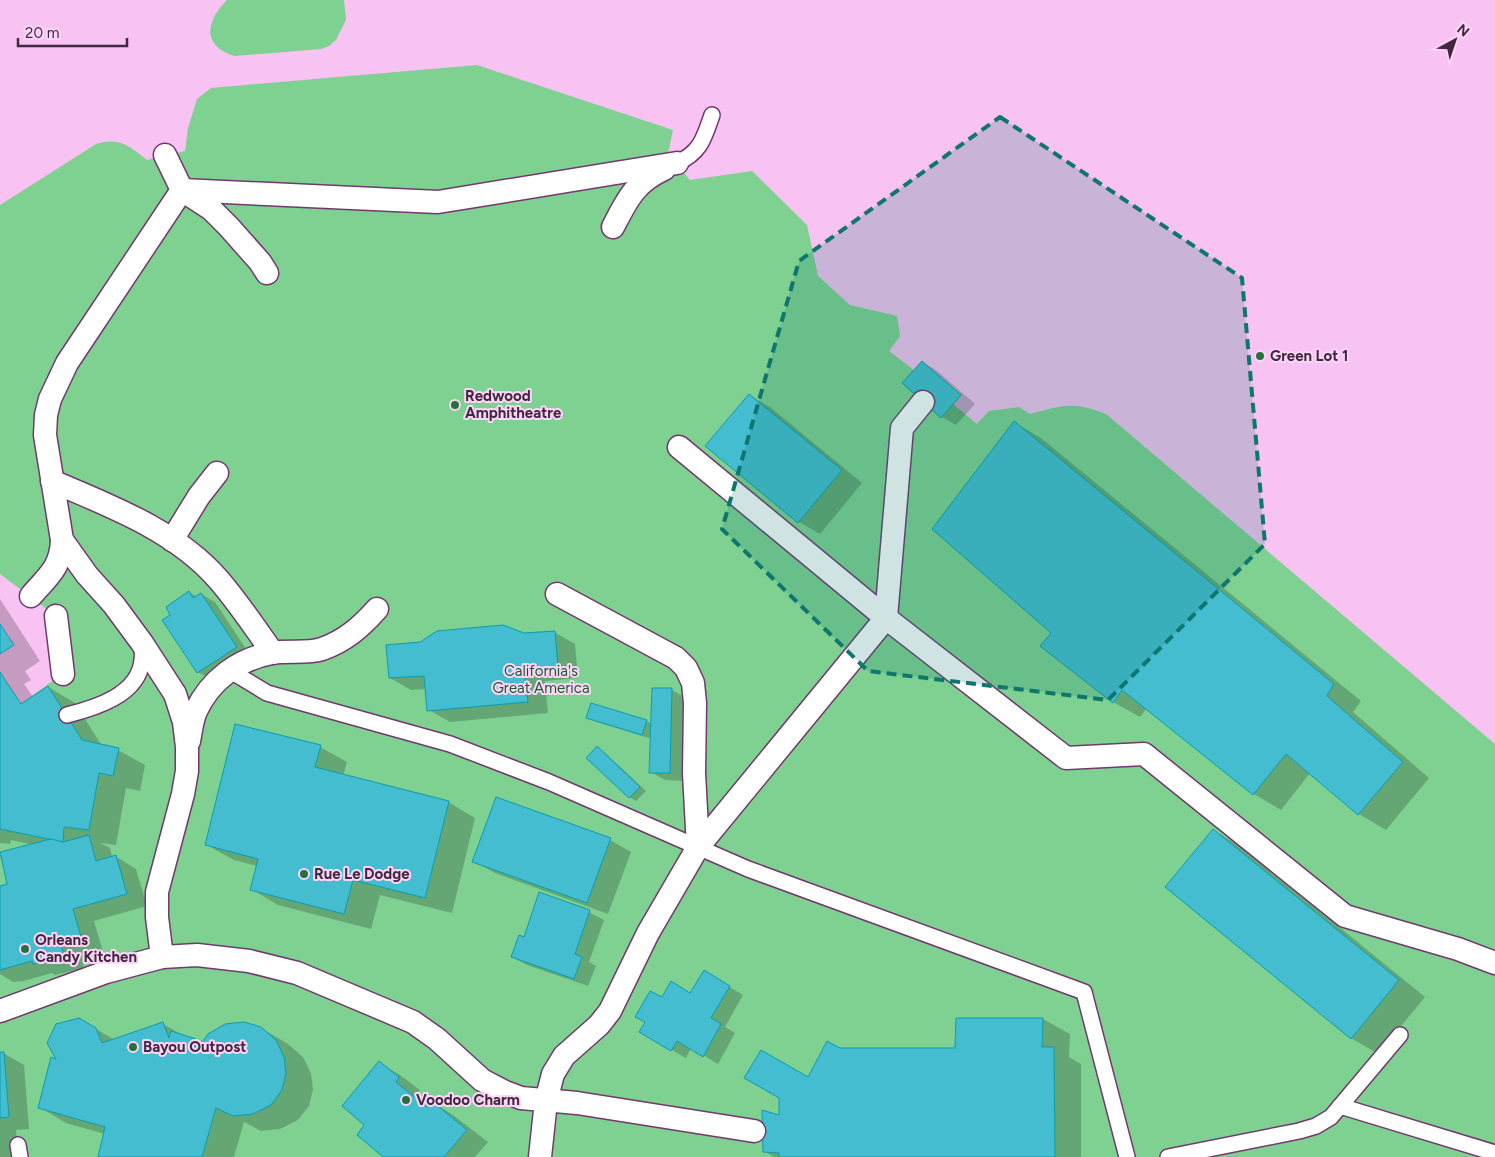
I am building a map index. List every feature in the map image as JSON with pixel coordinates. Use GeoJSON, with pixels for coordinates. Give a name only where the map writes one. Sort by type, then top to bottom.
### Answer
{"type":"FeatureCollection","features":[{"type":"Feature","properties":{"kind":"street"},"geometry":{"type":"LineString","coordinates":[[166,155],[182,190],[211,210],[230,227],[260,262],[266,274]]}},
{"type":"Feature","properties":{"kind":"street"},"geometry":{"type":"LineString","coordinates":[[182,190],[438,202],[676,163]]}},
{"type":"Feature","properties":{"kind":"street"},"geometry":{"type":"LineString","coordinates":[[612,227],[625,202],[644,180],[676,163]]}},
{"type":"Feature","properties":{"kind":"street"},"geometry":{"type":"LineString","coordinates":[[30,596],[59,563],[62,553],[62,540],[45,435],[46,415],[54,390],[67,363],[182,190]]}},
{"type":"Feature","properties":{"kind":"street"},"geometry":{"type":"LineString","coordinates":[[540,1157],[546,1101],[553,1074],[564,1056],[599,1025],[610,1011],[648,933],[698,847],[886,618],[902,428],[923,402]]}},
{"type":"Feature","properties":{"kind":"street"},"geometry":{"type":"LineString","coordinates":[[678,448],[886,618],[1066,758],[1144,754],[1345,916],[1458,949],[1495,963]]}},
{"type":"Feature","properties":{"kind":"street"},"geometry":{"type":"LineString","coordinates":[[172,540],[199,496],[217,473]]}},
{"type":"Feature","properties":{"kind":"street"},"geometry":{"type":"LineString","coordinates":[[52,481],[138,519],[194,556],[217,578],[273,653]]}},
{"type":"Feature","properties":{"kind":"street"},"geometry":{"type":"LineString","coordinates":[[62,540],[87,575],[114,605],[142,643],[175,694],[184,722],[188,747]]}},
{"type":"Feature","properties":{"kind":"street"},"geometry":{"type":"LineString","coordinates":[[557,594],[676,658],[686,668],[693,683],[695,703],[694,773],[698,847]]}},
{"type":"Feature","properties":{"kind":"street"},"geometry":{"type":"LineString","coordinates":[[162,957],[157,916],[157,892],[183,794],[188,747],[196,712],[210,687],[230,670],[252,659],[273,653],[321,649],[339,642],[354,632],[377,609]]}},
{"type":"Feature","properties":{"kind":"street"},"geometry":{"type":"LineString","coordinates":[[56,616],[63,674]]}},
{"type":"Feature","properties":{"kind":"street"},"geometry":{"type":"LineString","coordinates":[[0,1011],[106,972],[162,957],[198,955],[249,961],[297,973],[413,1022],[437,1039],[482,1080],[521,1098],[577,1103],[754,1131]]}},
{"type":"Feature","properties":{"kind":"lane"},"geometry":{"type":"LineString","coordinates":[[676,163],[688,158],[701,144],[712,115]]}},
{"type":"Feature","properties":{"kind":"lane"},"geometry":{"type":"LineString","coordinates":[[66,715],[104,703],[123,692],[136,678],[142,661],[142,643]]}},
{"type":"Feature","properties":{"kind":"lane"},"geometry":{"type":"LineString","coordinates":[[230,670],[267,693],[450,744],[548,782],[748,869],[1084,992],[1127,1157]]}},
{"type":"Feature","properties":{"kind":"lane"},"geometry":{"type":"LineString","coordinates":[[1168,1157],[1316,1126],[1331,1117],[1400,1035]]}},
{"type":"Feature","properties":{"kind":"lane"},"geometry":{"type":"LineString","coordinates":[[1340,1106],[1495,1153]]}},
{"type":"Feature","properties":{"kind":"highlighted area"},"geometry":{"type":"Polygon","coordinates":[[[1000,117],[1242,278],[1265,544],[1108,700],[868,671],[722,529],[799,261],[1000,117]]]}},
{"type":"Feature","properties":{"kind":"green space"},"geometry":{"type":"Polygon","coordinates":[[[227,0],[344,0],[346,20],[336,40],[329,46],[321,49],[234,56],[216,46],[210,32],[215,16],[227,0]]]}},
{"type":"Feature","properties":{"kind":"green space","name":"California's Great America"},"geometry":{"type":"Polygon","coordinates":[[[477,65],[673,130],[668,154],[690,180],[752,171],[807,225],[818,276],[850,305],[897,316],[900,336],[889,351],[914,370],[922,361],[961,395],[953,404],[977,424],[989,411],[1019,407],[1030,414],[1051,408],[1076,406],[1106,414],[1495,744],[1495,1157],[0,1157],[0,672],[21,704],[63,673],[56,616],[0,574],[0,205],[96,144],[118,142],[129,147],[147,160],[185,151],[188,128],[197,99],[211,88],[477,65]]]}},
{"type":"Feature","properties":{"kind":"building"},"geometry":{"type":"Polygon","coordinates":[[[922,361],[961,395],[941,418],[902,383],[922,361]]]}},
{"type":"Feature","properties":{"kind":"building"},"geometry":{"type":"Polygon","coordinates":[[[749,394],[842,470],[798,523],[705,446],[749,394]]]}},
{"type":"Feature","properties":{"kind":"building"},"geometry":{"type":"Polygon","coordinates":[[[1014,421],[1334,684],[1327,696],[1403,762],[1358,815],[1286,754],[1253,795],[1122,690],[1113,703],[1040,646],[1051,633],[932,529],[1014,421]]]}},
{"type":"Feature","properties":{"kind":"building"},"geometry":{"type":"Polygon","coordinates":[[[189,591],[193,598],[201,593],[237,647],[197,673],[162,620],[170,615],[166,607],[189,591]]]}},
{"type":"Feature","properties":{"kind":"building"},"geometry":{"type":"Polygon","coordinates":[[[0,624],[14,645],[0,654],[0,624]]]}},
{"type":"Feature","properties":{"kind":"building"},"geometry":{"type":"Polygon","coordinates":[[[503,625],[524,633],[555,631],[558,667],[524,670],[528,702],[427,711],[424,676],[389,678],[386,645],[420,642],[437,631],[503,625]]]}},
{"type":"Feature","properties":{"kind":"building"},"geometry":{"type":"Polygon","coordinates":[[[0,672],[21,704],[48,686],[82,740],[119,748],[113,776],[99,773],[89,830],[64,827],[63,842],[0,829],[0,672]]]}},
{"type":"Feature","properties":{"kind":"building"},"geometry":{"type":"Polygon","coordinates":[[[652,688],[672,688],[670,773],[649,773],[652,688]]]}},
{"type":"Feature","properties":{"kind":"building"},"geometry":{"type":"Polygon","coordinates":[[[591,703],[647,720],[642,735],[586,718],[591,703]]]}},
{"type":"Feature","properties":{"kind":"building"},"geometry":{"type":"Polygon","coordinates":[[[235,724],[321,745],[315,767],[449,801],[425,898],[353,880],[344,914],[250,890],[258,859],[205,845],[235,724]]]}},
{"type":"Feature","properties":{"kind":"building"},"geometry":{"type":"Polygon","coordinates":[[[597,746],[640,787],[629,798],[586,758],[597,746]]]}},
{"type":"Feature","properties":{"kind":"building"},"geometry":{"type":"Polygon","coordinates":[[[496,797],[611,838],[587,903],[472,862],[496,797]]]}},
{"type":"Feature","properties":{"kind":"building"},"geometry":{"type":"Polygon","coordinates":[[[1213,829],[1399,980],[1351,1039],[1165,887],[1213,829]]]}},
{"type":"Feature","properties":{"kind":"building"},"geometry":{"type":"Polygon","coordinates":[[[89,835],[96,861],[116,855],[127,894],[73,909],[82,940],[61,945],[64,956],[33,964],[32,961],[0,970],[0,886],[7,884],[0,852],[51,839],[63,842],[89,835]]]}},
{"type":"Feature","properties":{"kind":"building"},"geometry":{"type":"Polygon","coordinates":[[[539,892],[590,910],[575,954],[582,957],[574,979],[511,957],[519,935],[524,937],[539,892]]]}},
{"type":"Feature","properties":{"kind":"building"},"geometry":{"type":"Polygon","coordinates":[[[704,970],[730,986],[711,1018],[721,1024],[703,1057],[677,1041],[671,1051],[639,1032],[645,1022],[635,1017],[650,991],[662,997],[671,981],[690,993],[704,970]]]}},
{"type":"Feature","properties":{"kind":"building"},"geometry":{"type":"Polygon","coordinates":[[[79,1018],[96,1028],[102,1043],[163,1022],[169,1038],[171,1031],[196,1039],[194,1045],[198,1048],[208,1034],[225,1024],[244,1022],[261,1027],[276,1040],[284,1057],[286,1073],[282,1090],[271,1105],[253,1114],[233,1116],[216,1108],[202,1157],[98,1157],[105,1127],[38,1108],[51,1057],[56,1059],[47,1043],[56,1024],[79,1018]]]}},
{"type":"Feature","properties":{"kind":"building"},"geometry":{"type":"Polygon","coordinates":[[[956,1018],[1043,1018],[1042,1047],[1054,1047],[1055,1157],[779,1157],[779,1153],[763,1152],[762,1110],[779,1115],[779,1098],[744,1078],[761,1050],[808,1077],[827,1041],[840,1048],[955,1048],[956,1018]]]}},
{"type":"Feature","properties":{"kind":"building"},"geometry":{"type":"Polygon","coordinates":[[[0,1052],[4,1052],[9,1117],[0,1118],[0,1052]]]}},
{"type":"Feature","properties":{"kind":"building"},"geometry":{"type":"Polygon","coordinates":[[[379,1061],[399,1077],[396,1082],[427,1107],[432,1101],[467,1130],[444,1157],[383,1157],[357,1135],[364,1125],[342,1106],[379,1061]]]}},
{"type":"Feature","properties":{"kind":"place","name":"Green Lot 1"},"geometry":{"type":"Point","coordinates":[1260,356]}},
{"type":"Feature","properties":{"kind":"place","name":"Redwood Amphitheatre"},"geometry":{"type":"Point","coordinates":[455,405]}},
{"type":"Feature","properties":{"kind":"place","name":"Rue Le Dodge"},"geometry":{"type":"Point","coordinates":[304,874]}},
{"type":"Feature","properties":{"kind":"place","name":"Orleans Candy Kitchen"},"geometry":{"type":"Point","coordinates":[25,949]}},
{"type":"Feature","properties":{"kind":"place","name":"Bayou Outpost"},"geometry":{"type":"Point","coordinates":[133,1047]}},
{"type":"Feature","properties":{"kind":"place","name":"Voodoo Charm"},"geometry":{"type":"Point","coordinates":[406,1100]}}]}
